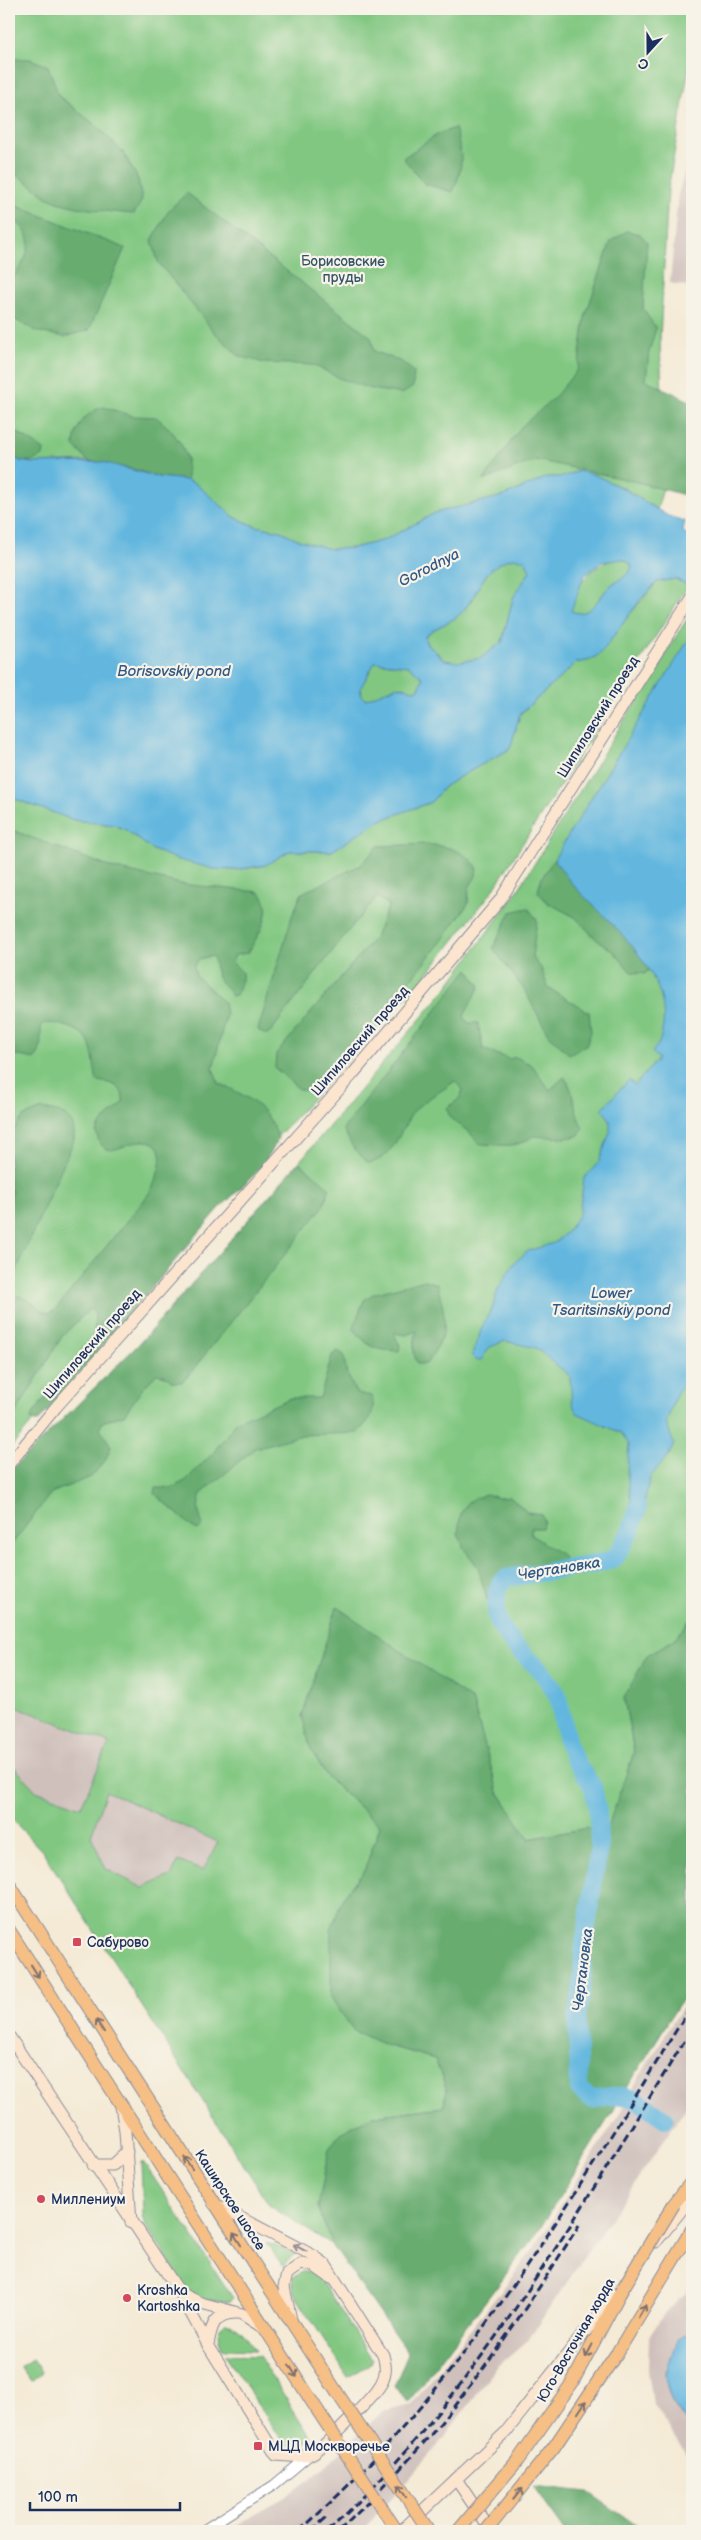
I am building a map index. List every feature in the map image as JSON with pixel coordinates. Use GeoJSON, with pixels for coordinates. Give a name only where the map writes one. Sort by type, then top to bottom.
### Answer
{"type":"FeatureCollection","features":[{"type":"Feature","properties":{"kind":"main road","name":"Шипиловский проезд"},"geometry":{"type":"LineString","coordinates":[[9,1464],[62,1399],[352,1075],[500,900],[690,600]]}},
{"type":"Feature","properties":{"kind":"main road","name":"Каширское шоссе"},"geometry":{"type":"LineString","coordinates":[[9,1884],[214,2204],[429,2531]]}},
{"type":"Feature","properties":{"kind":"main road"},"geometry":{"type":"LineString","coordinates":[[9,1930],[396,2531]]}},
{"type":"Feature","properties":{"kind":"main road"},"geometry":{"type":"LineString","coordinates":[[9,2036],[131,2223],[180,2293],[208,2345],[276,2455],[294,2457],[312,2454],[366,2402],[382,2383],[386,2371],[384,2355],[325,2264],[314,2256],[214,2204]]}},
{"type":"Feature","properties":{"kind":"main road"},"geometry":{"type":"LineString","coordinates":[[121,2106],[127,2152],[131,2223]]}},
{"type":"Feature","properties":{"kind":"main road"},"geometry":{"type":"LineString","coordinates":[[93,2165],[113,2166],[127,2152]]}},
{"type":"Feature","properties":{"kind":"main road","name":"Юго-Восточная хорда"},"geometry":{"type":"LineString","coordinates":[[458,2531],[518,2460],[572,2383],[625,2284],[665,2218],[692,2180]]}},
{"type":"Feature","properties":{"kind":"main road"},"geometry":{"type":"LineString","coordinates":[[401,2531],[505,2432],[692,2197]]}},
{"type":"Feature","properties":{"kind":"main road"},"geometry":{"type":"LineString","coordinates":[[486,2531],[531,2478],[572,2422],[692,2230]]}},
{"type":"Feature","properties":{"kind":"main road"},"geometry":{"type":"LineString","coordinates":[[292,2324],[284,2287],[287,2274],[295,2266],[301,2264],[314,2266],[335,2281]]}},
{"type":"Feature","properties":{"kind":"main road"},"geometry":{"type":"LineString","coordinates":[[180,2293],[201,2303],[242,2314],[268,2332]]}},
{"type":"Feature","properties":{"kind":"main road"},"geometry":{"type":"LineString","coordinates":[[208,2345],[211,2329],[217,2318],[227,2314],[242,2314]]}},
{"type":"Feature","properties":{"kind":"main road"},"geometry":{"type":"LineString","coordinates":[[456,2479],[491,2531]]}},
{"type":"Feature","properties":{"kind":"street"},"geometry":{"type":"LineString","coordinates":[[202,2531],[274,2484],[312,2454]]}},
{"type":"Feature","properties":{"kind":"shaded area"},"geometry":{"type":"Polygon","coordinates":[[[692,146],[692,283],[690,287],[670,283],[678,195],[692,146]]]}},
{"type":"Feature","properties":{"kind":"shaded area"},"geometry":{"type":"Polygon","coordinates":[[[9,1704],[109,1743],[81,1807],[36,1791],[9,1761],[9,1704]]]}},
{"type":"Feature","properties":{"kind":"shaded area"},"geometry":{"type":"Polygon","coordinates":[[[106,1791],[218,1841],[203,1871],[172,1875],[143,1888],[106,1869],[91,1836],[106,1791]]]}},
{"type":"Feature","properties":{"kind":"shaded area"},"geometry":{"type":"Polygon","coordinates":[[[692,1991],[692,2099],[527,2341],[497,2367],[432,2453],[362,2531],[230,2531],[254,2514],[287,2496],[318,2473],[383,2411],[412,2404],[530,2254],[629,2099],[632,2089],[692,1991]]]}},
{"type":"Feature","properties":{"kind":"shaded area"},"geometry":{"type":"Polygon","coordinates":[[[692,2288],[692,2462],[653,2404],[648,2370],[649,2337],[666,2311],[692,2288]]]}},
{"type":"Feature","properties":{"kind":"green space","name":"Борисовские пруды"},"geometry":{"type":"Polygon","coordinates":[[[9,9],[687,9],[692,18],[692,49],[668,190],[660,339],[665,481],[657,510],[624,488],[579,471],[563,477],[548,477],[504,496],[435,513],[385,540],[353,548],[330,549],[299,540],[281,531],[255,526],[234,517],[196,485],[187,480],[158,477],[132,469],[88,461],[32,463],[9,454],[9,9]]]}},
{"type":"Feature","properties":{"kind":"green space"},"geometry":{"type":"Polygon","coordinates":[[[9,59],[30,59],[48,66],[59,96],[99,128],[123,152],[138,179],[142,200],[134,214],[89,209],[54,201],[9,171],[9,59]]]}},
{"type":"Feature","properties":{"kind":"green space"},"geometry":{"type":"Polygon","coordinates":[[[455,128],[460,147],[461,167],[453,192],[425,184],[403,158],[438,134],[455,128]]]}},
{"type":"Feature","properties":{"kind":"green space"},"geometry":{"type":"Polygon","coordinates":[[[187,193],[371,337],[374,351],[402,362],[414,372],[413,387],[402,394],[371,389],[341,379],[313,365],[264,363],[239,356],[214,332],[158,262],[152,240],[169,210],[187,193]]]}},
{"type":"Feature","properties":{"kind":"green space"},"geometry":{"type":"Polygon","coordinates":[[[9,203],[125,248],[89,330],[65,337],[38,332],[12,318],[9,314],[9,282],[26,257],[28,242],[23,228],[9,213],[9,203]]]}},
{"type":"Feature","properties":{"kind":"green space"},"geometry":{"type":"Polygon","coordinates":[[[627,231],[640,234],[647,242],[643,309],[656,328],[649,352],[646,380],[692,402],[692,497],[633,481],[536,460],[483,481],[521,427],[554,398],[578,369],[585,317],[611,241],[627,231]]]}},
{"type":"Feature","properties":{"kind":"green space"},"geometry":{"type":"Polygon","coordinates":[[[104,407],[133,416],[156,417],[170,429],[181,444],[187,459],[187,480],[158,477],[132,469],[88,461],[74,446],[77,432],[87,416],[104,407]]]}},
{"type":"Feature","properties":{"kind":"green space"},"geometry":{"type":"Polygon","coordinates":[[[9,427],[44,450],[43,456],[34,460],[21,461],[9,454],[9,427]]]}},
{"type":"Feature","properties":{"kind":"green space"},"geometry":{"type":"Polygon","coordinates":[[[513,558],[525,560],[530,571],[513,598],[502,642],[481,658],[458,663],[445,660],[426,643],[425,637],[458,616],[466,608],[493,567],[513,558]]]}},
{"type":"Feature","properties":{"kind":"green space"},"geometry":{"type":"Polygon","coordinates":[[[615,559],[623,559],[630,563],[632,568],[630,572],[611,585],[588,611],[577,613],[571,611],[575,594],[585,578],[599,566],[615,559]]]}},
{"type":"Feature","properties":{"kind":"green space"},"geometry":{"type":"Polygon","coordinates":[[[675,579],[688,585],[686,589],[491,893],[424,978],[232,1186],[9,1450],[9,797],[74,820],[114,825],[126,830],[153,850],[214,869],[235,870],[262,866],[289,851],[332,851],[378,821],[431,802],[444,787],[510,749],[520,714],[576,663],[591,660],[657,582],[675,579]]]}},
{"type":"Feature","properties":{"kind":"green space"},"geometry":{"type":"Polygon","coordinates":[[[692,611],[692,1683],[624,1698],[634,1752],[609,1824],[528,1839],[498,1792],[472,1700],[328,1778],[380,1826],[365,1869],[344,1896],[385,2045],[435,2059],[447,2090],[443,2107],[372,2116],[318,2206],[332,2245],[270,2206],[44,1853],[9,1816],[9,1761],[36,1791],[81,1807],[109,1743],[9,1704],[9,1473],[139,1344],[299,1162],[445,990],[518,890],[692,611]],[[106,1791],[91,1836],[106,1869],[143,1888],[172,1875],[178,1861],[203,1871],[218,1842],[106,1791]]]}},
{"type":"Feature","properties":{"kind":"green space"},"geometry":{"type":"Polygon","coordinates":[[[375,662],[409,666],[423,678],[419,689],[413,690],[396,687],[366,699],[362,695],[361,687],[375,662]]]}},
{"type":"Feature","properties":{"kind":"green space"},"geometry":{"type":"Polygon","coordinates":[[[9,829],[112,868],[181,884],[259,892],[264,899],[266,914],[261,930],[248,953],[235,955],[232,962],[242,972],[242,980],[236,995],[232,996],[220,981],[212,956],[199,959],[194,967],[196,976],[224,1002],[226,1014],[213,1069],[219,1083],[248,1098],[263,1110],[274,1127],[278,1138],[263,1166],[218,1210],[38,1422],[34,1422],[31,1419],[32,1415],[94,1336],[95,1313],[90,1309],[63,1335],[9,1424],[10,1301],[18,1296],[23,1297],[49,1313],[54,1311],[146,1198],[155,1182],[159,1168],[160,1153],[158,1147],[153,1143],[145,1141],[138,1141],[110,1150],[105,1148],[100,1142],[96,1132],[102,1122],[123,1103],[123,1097],[116,1086],[97,1081],[90,1046],[82,1034],[65,1026],[51,1023],[42,1024],[40,1047],[35,1059],[9,1054],[9,829]]]}},
{"type":"Feature","properties":{"kind":"green space"},"geometry":{"type":"Polygon","coordinates":[[[427,844],[455,850],[466,856],[477,867],[476,876],[469,888],[468,904],[411,979],[309,1091],[300,1090],[275,1068],[276,1054],[375,937],[389,905],[377,897],[344,936],[269,1034],[264,1034],[258,1030],[292,916],[302,893],[361,865],[378,846],[427,844]]]}},
{"type":"Feature","properties":{"kind":"green space"},"geometry":{"type":"Polygon","coordinates":[[[554,859],[576,888],[621,931],[649,969],[645,974],[631,972],[614,952],[596,939],[575,917],[548,903],[538,892],[541,879],[554,859]]]}},
{"type":"Feature","properties":{"kind":"green space"},"geometry":{"type":"Polygon","coordinates":[[[528,908],[537,920],[532,957],[541,968],[548,988],[589,1012],[591,1032],[586,1045],[569,1054],[548,1034],[525,991],[493,948],[511,912],[528,908]]]}},
{"type":"Feature","properties":{"kind":"green space"},"geometry":{"type":"Polygon","coordinates":[[[468,969],[480,986],[464,1016],[468,1023],[478,1023],[483,1049],[509,1059],[516,1057],[532,1065],[550,1090],[564,1077],[568,1082],[577,1115],[583,1128],[578,1136],[564,1138],[533,1136],[514,1145],[480,1144],[469,1132],[450,1118],[447,1108],[459,1099],[463,1090],[455,1081],[420,1105],[413,1112],[386,1155],[368,1163],[354,1149],[343,1129],[468,969]]]}},
{"type":"Feature","properties":{"kind":"green space"},"geometry":{"type":"Polygon","coordinates":[[[42,1109],[57,1112],[71,1120],[74,1140],[9,1287],[9,1203],[12,1193],[9,1187],[9,1133],[12,1133],[23,1117],[42,1109]]]}},
{"type":"Feature","properties":{"kind":"green space"},"geometry":{"type":"Polygon","coordinates":[[[299,1162],[330,1188],[323,1207],[183,1382],[172,1382],[166,1376],[157,1374],[143,1388],[124,1415],[102,1422],[100,1429],[111,1446],[105,1461],[91,1477],[51,1493],[9,1548],[9,1473],[11,1470],[139,1344],[299,1162]]]}},
{"type":"Feature","properties":{"kind":"green space"},"geometry":{"type":"Polygon","coordinates":[[[425,1280],[437,1284],[444,1317],[443,1334],[434,1353],[426,1364],[418,1364],[414,1356],[417,1331],[406,1335],[393,1333],[400,1345],[399,1351],[373,1347],[363,1340],[353,1328],[364,1300],[373,1294],[425,1280]]]}},
{"type":"Feature","properties":{"kind":"green space"},"geometry":{"type":"Polygon","coordinates":[[[338,1351],[344,1355],[346,1371],[356,1393],[372,1396],[373,1408],[370,1417],[357,1433],[302,1435],[255,1448],[201,1494],[199,1510],[203,1525],[198,1530],[192,1527],[155,1494],[156,1488],[171,1488],[185,1481],[213,1453],[237,1421],[291,1398],[320,1398],[332,1355],[338,1351]]]}},
{"type":"Feature","properties":{"kind":"green space"},"geometry":{"type":"Polygon","coordinates":[[[485,1494],[498,1498],[511,1497],[527,1512],[541,1514],[544,1520],[542,1528],[531,1528],[531,1535],[562,1555],[566,1562],[565,1570],[506,1578],[500,1584],[496,1604],[487,1600],[478,1567],[464,1549],[458,1533],[461,1513],[468,1502],[485,1494]]]}},
{"type":"Feature","properties":{"kind":"green space"},"geometry":{"type":"Polygon","coordinates":[[[337,1607],[472,1700],[498,1792],[529,1839],[609,1824],[634,1752],[624,1698],[647,1655],[675,1639],[692,1617],[692,1983],[536,2235],[409,2401],[394,2387],[408,2353],[332,2245],[318,2207],[329,2149],[340,2133],[372,2116],[443,2107],[447,2090],[435,2059],[385,2045],[354,2031],[331,1998],[331,1929],[344,1896],[365,1869],[380,1826],[328,1778],[311,1750],[302,1716],[337,1607]]]}},
{"type":"Feature","properties":{"kind":"green space"},"geometry":{"type":"Polygon","coordinates":[[[141,2162],[144,2163],[233,2298],[229,2302],[200,2299],[187,2290],[146,2226],[143,2216],[141,2162]]]}},
{"type":"Feature","properties":{"kind":"green space"},"geometry":{"type":"Polygon","coordinates":[[[266,2243],[296,2253],[283,2266],[266,2243]]]}},
{"type":"Feature","properties":{"kind":"green space"},"geometry":{"type":"Polygon","coordinates":[[[304,2271],[312,2272],[320,2278],[372,2360],[367,2366],[348,2377],[294,2293],[292,2278],[304,2271]]]}},
{"type":"Feature","properties":{"kind":"green space"},"geometry":{"type":"Polygon","coordinates":[[[224,2323],[239,2329],[256,2350],[223,2349],[218,2333],[224,2323]]]}},
{"type":"Feature","properties":{"kind":"green space"},"geometry":{"type":"Polygon","coordinates":[[[225,2355],[259,2356],[312,2439],[298,2446],[286,2446],[225,2355]]]}},
{"type":"Feature","properties":{"kind":"green space"},"geometry":{"type":"Polygon","coordinates":[[[32,2359],[42,2373],[31,2382],[20,2367],[32,2359]]]}},
{"type":"Feature","properties":{"kind":"green space"},"geometry":{"type":"Polygon","coordinates":[[[533,2486],[588,2492],[645,2531],[565,2531],[533,2486]]]}},
{"type":"Feature","properties":{"kind":"water","name":"Borisovskiy pond"},"geometry":{"type":"Polygon","coordinates":[[[9,454],[20,461],[32,463],[103,462],[158,477],[187,480],[196,484],[234,517],[255,526],[281,531],[299,540],[330,549],[353,548],[385,540],[435,513],[504,496],[548,477],[563,477],[579,471],[595,475],[624,489],[668,516],[685,521],[683,531],[692,540],[692,587],[675,579],[657,582],[641,599],[602,652],[591,660],[576,663],[520,714],[510,749],[444,787],[431,802],[378,821],[332,851],[289,851],[266,865],[235,870],[214,869],[179,860],[153,850],[126,830],[114,825],[74,820],[9,797],[9,454]],[[513,558],[493,567],[487,574],[466,608],[458,616],[425,636],[426,643],[445,660],[458,662],[481,658],[502,642],[513,598],[530,571],[525,560],[513,558]],[[623,559],[602,562],[584,576],[571,611],[577,613],[588,610],[611,585],[630,571],[632,567],[630,563],[623,559]],[[375,662],[361,687],[361,695],[366,699],[398,686],[414,690],[419,689],[423,678],[409,666],[375,662]]]}},
{"type":"Feature","properties":{"kind":"water","name":"Lower Tsaritsinskiy pond"},"geometry":{"type":"Polygon","coordinates":[[[692,634],[692,1377],[677,1392],[666,1423],[674,1444],[669,1455],[650,1477],[644,1504],[631,1530],[633,1516],[627,1473],[629,1444],[621,1433],[577,1413],[572,1403],[570,1376],[536,1348],[505,1341],[490,1347],[481,1360],[475,1360],[472,1355],[483,1325],[493,1306],[498,1289],[514,1263],[528,1251],[554,1243],[568,1231],[579,1214],[584,1178],[599,1162],[610,1132],[610,1120],[602,1109],[629,1080],[635,1085],[658,1059],[652,1052],[659,1043],[661,1036],[663,1005],[657,986],[648,968],[621,933],[571,882],[554,859],[692,634]]]}},
{"type":"Feature","properties":{"kind":"water"},"geometry":{"type":"Polygon","coordinates":[[[692,2331],[692,2431],[672,2402],[667,2386],[666,2372],[676,2342],[692,2331]]]}},
{"type":"Feature","properties":{"kind":"waterway","name":"Чертановка"},"geometry":{"type":"LineString","coordinates":[[638,1508],[631,1530],[615,1558],[598,1564],[506,1578],[500,1583],[497,1592],[496,1614],[499,1624],[514,1645],[542,1672],[558,1696],[567,1741],[574,1759],[593,1787],[598,1813],[599,1846],[583,1951],[582,1988],[577,2016],[579,2089],[593,2100],[615,2096],[632,2098],[665,2119]]}},
{"type":"Feature","properties":{"kind":"railway"},"geometry":{"type":"LineString","coordinates":[[299,2531],[360,2474],[415,2413],[467,2349],[561,2215],[692,2005]]}},
{"type":"Feature","properties":{"kind":"railway"},"geometry":{"type":"LineString","coordinates":[[328,2531],[383,2476],[434,2418],[481,2357],[569,2227],[692,2029]]}},
{"type":"Feature","properties":{"kind":"railway"},"geometry":{"type":"LineString","coordinates":[[339,2531],[376,2495],[454,2407],[510,2331],[579,2225]]}},
{"type":"Feature","properties":{"kind":"railway"},"geometry":{"type":"LineString","coordinates":[[311,2531],[328,2516]]}},
{"type":"Feature","properties":{"kind":"place","name":"Сабурово"},"geometry":{"type":"Point","coordinates":[77,1942]}},
{"type":"Feature","properties":{"kind":"place","name":"Миллениум"},"geometry":{"type":"Point","coordinates":[41,2199]}},
{"type":"Feature","properties":{"kind":"place","name":"Kroshka Kartoshka"},"geometry":{"type":"Point","coordinates":[127,2298]}},
{"type":"Feature","properties":{"kind":"place","name":"МЦД Москворечье"},"geometry":{"type":"Point","coordinates":[258,2446]}},
{"type":"Feature","properties":{"kind":"water label","name":"Gorodnya"},"geometry":{"type":"Point","coordinates":[429,568]}}]}
